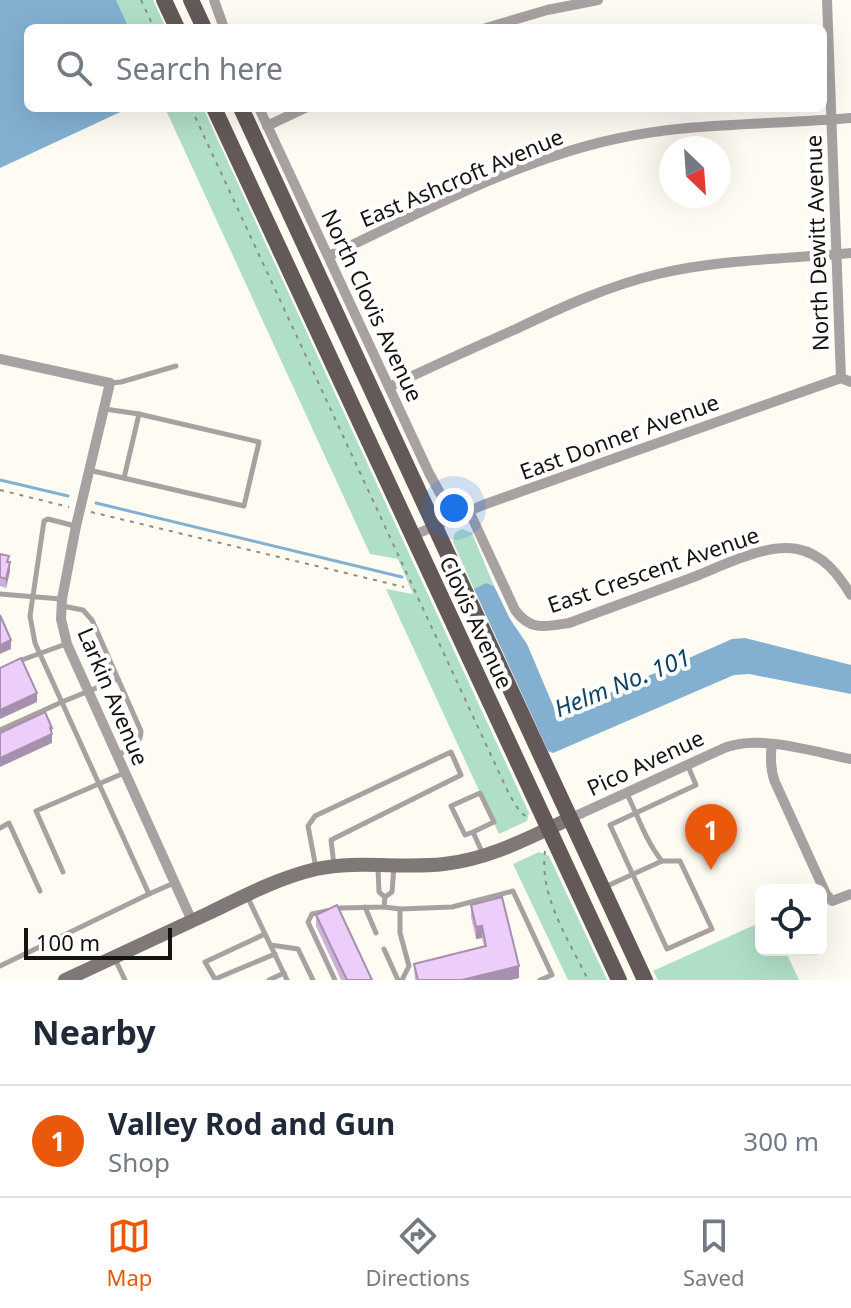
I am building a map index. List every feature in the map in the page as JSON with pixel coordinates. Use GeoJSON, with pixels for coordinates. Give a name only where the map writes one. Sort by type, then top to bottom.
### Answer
{"type":"FeatureCollection","features":[{"type":"Feature","properties":{"kind":"main road"},"geometry":{"type":"LineString","coordinates":[[194,1],[203,24]]}},
{"type":"Feature","properties":{"kind":"main road","name":"Clovis Avenue"},"geometry":{"type":"LineString","coordinates":[[216,112],[412,536],[543,831],[619,980]]}},
{"type":"Feature","properties":{"kind":"main road","name":"Clovis Avenue"},"geometry":{"type":"LineString","coordinates":[[243,112],[645,980]]}},
{"type":"Feature","properties":{"kind":"street"},"geometry":{"type":"LineString","coordinates":[[214,0],[223,24]]}},
{"type":"Feature","properties":{"kind":"street"},"geometry":{"type":"LineString","coordinates":[[500,24],[598,0]]}},
{"type":"Feature","properties":{"kind":"street","name":"North Dewitt Avenue"},"geometry":{"type":"LineString","coordinates":[[827,0],[837,255],[846,380]]}},
{"type":"Feature","properties":{"kind":"street"},"geometry":{"type":"LineString","coordinates":[[171,14],[194,1]]}},
{"type":"Feature","properties":{"kind":"street","name":"North Clovis Avenue"},"geometry":{"type":"LineString","coordinates":[[261,112],[429,473],[453,517]]}},
{"type":"Feature","properties":{"kind":"street"},"geometry":{"type":"LineString","coordinates":[[267,126],[297,112]]}},
{"type":"Feature","properties":{"kind":"street","name":"East Ashcroft Avenue"},"geometry":{"type":"LineString","coordinates":[[329,256],[481,185],[582,147],[654,132],[851,118]]}},
{"type":"Feature","properties":{"kind":"street"},"geometry":{"type":"LineString","coordinates":[[389,387],[593,294],[629,282],[691,267],[851,253]]}},
{"type":"Feature","properties":{"kind":"street"},"geometry":{"type":"LineString","coordinates":[[0,359],[110,383]]}},
{"type":"Feature","properties":{"kind":"street","name":"East Donner Avenue"},"geometry":{"type":"LineString","coordinates":[[412,536],[469,511],[846,380]]}},
{"type":"Feature","properties":{"kind":"street","name":"Larkin Avenue"},"geometry":{"type":"LineString","coordinates":[[110,383],[76,526],[61,603],[61,619],[67,644],[192,921]]}},
{"type":"Feature","properties":{"kind":"street","name":"East Crescent Avenue"},"geometry":{"type":"LineString","coordinates":[[469,511],[515,610],[522,620],[541,627],[569,623],[756,554],[781,548],[796,548],[811,553],[826,563],[851,595]]}},
{"type":"Feature","properties":{"kind":"street","name":"Pico Avenue"},"geometry":{"type":"LineString","coordinates":[[569,819],[738,743],[772,744]]}},
{"type":"Feature","properties":{"kind":"street"},"geometry":{"type":"LineString","coordinates":[[851,759],[772,744],[771,770],[775,782],[826,894],[832,901],[851,894]]}},
{"type":"Feature","properties":{"kind":"street"},"geometry":{"type":"LineString","coordinates":[[65,980],[273,883],[334,866],[443,864],[484,857],[569,819]]}},
{"type":"Feature","properties":{"kind":"lane"},"geometry":{"type":"LineString","coordinates":[[110,383],[176,366]]}},
{"type":"Feature","properties":{"kind":"lane"},"geometry":{"type":"LineString","coordinates":[[89,470],[244,506],[259,442],[104,409]]}},
{"type":"Feature","properties":{"kind":"lane"},"geometry":{"type":"LineString","coordinates":[[124,478],[139,414]]}},
{"type":"Feature","properties":{"kind":"lane"},"geometry":{"type":"LineString","coordinates":[[76,526],[48,519],[44,521],[30,616],[35,643],[149,894]]}},
{"type":"Feature","properties":{"kind":"lane"},"geometry":{"type":"LineString","coordinates":[[0,594],[32,596],[61,603],[78,608],[92,620],[141,731],[138,744],[117,756]]}},
{"type":"Feature","properties":{"kind":"lane"},"geometry":{"type":"LineString","coordinates":[[13,664],[67,644]]}},
{"type":"Feature","properties":{"kind":"lane"},"geometry":{"type":"LineString","coordinates":[[0,730],[118,679]]}},
{"type":"Feature","properties":{"kind":"lane"},"geometry":{"type":"LineString","coordinates":[[317,869],[308,826],[315,816],[451,752],[461,775],[331,840],[334,866]]}},
{"type":"Feature","properties":{"kind":"lane"},"geometry":{"type":"LineString","coordinates":[[602,888],[633,874],[662,861],[680,861],[712,929],[667,949],[633,874],[610,825],[696,785],[687,765]]}},
{"type":"Feature","properties":{"kind":"lane"},"geometry":{"type":"LineString","coordinates":[[63,872],[36,811],[125,772]]}},
{"type":"Feature","properties":{"kind":"lane"},"geometry":{"type":"LineString","coordinates":[[480,793],[494,822],[479,826],[465,835],[451,806],[467,799],[480,793]]}},
{"type":"Feature","properties":{"kind":"lane"},"geometry":{"type":"LineString","coordinates":[[627,793],[655,853],[662,861]]}},
{"type":"Feature","properties":{"kind":"lane"},"geometry":{"type":"LineString","coordinates":[[467,799],[471,808]]}},
{"type":"Feature","properties":{"kind":"lane"},"geometry":{"type":"LineString","coordinates":[[0,828],[9,823],[40,891]]}},
{"type":"Feature","properties":{"kind":"lane"},"geometry":{"type":"LineString","coordinates":[[473,832],[484,857]]}},
{"type":"Feature","properties":{"kind":"lane"},"geometry":{"type":"LineString","coordinates":[[378,865],[379,892],[385,897]]}},
{"type":"Feature","properties":{"kind":"lane"},"geometry":{"type":"LineString","coordinates":[[384,907],[385,897],[392,892],[394,865]]}},
{"type":"Feature","properties":{"kind":"lane"},"geometry":{"type":"LineString","coordinates":[[0,966],[174,883]]}},
{"type":"Feature","properties":{"kind":"lane"},"geometry":{"type":"LineString","coordinates":[[335,980],[308,922],[312,914],[341,908],[452,907],[513,891],[553,977],[540,980]]}},
{"type":"Feature","properties":{"kind":"lane"},"geometry":{"type":"LineString","coordinates":[[246,895],[287,980]]}},
{"type":"Feature","properties":{"kind":"lane"},"geometry":{"type":"LineString","coordinates":[[365,907],[376,933]]}},
{"type":"Feature","properties":{"kind":"lane"},"geometry":{"type":"LineString","coordinates":[[384,949],[400,980],[409,966],[400,933],[400,909]]}},
{"type":"Feature","properties":{"kind":"lane"},"geometry":{"type":"LineString","coordinates":[[265,934],[205,962],[215,980],[275,954]]}},
{"type":"Feature","properties":{"kind":"lane"},"geometry":{"type":"LineString","coordinates":[[270,945],[298,949],[313,980]]}},
{"type":"Feature","properties":{"kind":"lane"},"geometry":{"type":"LineString","coordinates":[[114,958],[125,980]]}},
{"type":"Feature","properties":{"kind":"lane"},"geometry":{"type":"LineString","coordinates":[[269,980],[284,973]]}},
{"type":"Feature","properties":{"kind":"path"},"geometry":{"type":"LineString","coordinates":[[141,0],[152,24]]}},
{"type":"Feature","properties":{"kind":"path"},"geometry":{"type":"LineString","coordinates":[[193,112],[509,794],[520,812],[543,831],[544,874],[550,899],[588,980]]}},
{"type":"Feature","properties":{"kind":"path"},"geometry":{"type":"LineString","coordinates":[[0,490],[404,587]]}},
{"type":"Feature","properties":{"kind":"green space"},"geometry":{"type":"Polygon","coordinates":[[[116,0],[153,0],[164,24],[127,24],[116,0]]]}},
{"type":"Feature","properties":{"kind":"green space"},"geometry":{"type":"Polygon","coordinates":[[[167,112],[205,112],[529,813],[527,821],[499,834],[386,589],[413,594],[398,559],[370,554],[167,112]]]}},
{"type":"Feature","properties":{"kind":"green space"},"geometry":{"type":"Polygon","coordinates":[[[462,529],[472,533],[494,586],[486,584],[474,589],[453,542],[455,533],[462,529]]]}},
{"type":"Feature","properties":{"kind":"green space"},"geometry":{"type":"Polygon","coordinates":[[[539,852],[549,856],[607,980],[568,980],[513,864],[539,852]]]}},
{"type":"Feature","properties":{"kind":"green space"},"geometry":{"type":"Polygon","coordinates":[[[755,925],[755,956],[788,956],[799,980],[658,980],[653,971],[755,925]]]}},
{"type":"Feature","properties":{"kind":"water"},"geometry":{"type":"Polygon","coordinates":[[[0,0],[116,0],[127,24],[24,24],[24,112],[120,112],[0,168],[0,0]]]}},
{"type":"Feature","properties":{"kind":"water"},"geometry":{"type":"Polygon","coordinates":[[[486,583],[494,586],[510,619],[527,644],[555,710],[564,713],[732,639],[745,638],[851,665],[851,694],[749,674],[734,675],[553,753],[548,751],[474,589],[486,583]]]}},
{"type":"Feature","properties":{"kind":"building"},"geometry":{"type":"Polygon","coordinates":[[[0,554],[9,556],[6,579],[0,577],[0,554]]]}},
{"type":"Feature","properties":{"kind":"building"},"geometry":{"type":"Polygon","coordinates":[[[0,615],[11,640],[0,645],[0,615]]]}},
{"type":"Feature","properties":{"kind":"building"},"geometry":{"type":"Polygon","coordinates":[[[21,658],[37,693],[0,710],[0,668],[21,658]]]}},
{"type":"Feature","properties":{"kind":"building"},"geometry":{"type":"Polygon","coordinates":[[[45,712],[52,734],[0,758],[0,733],[45,712]]]}},
{"type":"Feature","properties":{"kind":"building"},"geometry":{"type":"Polygon","coordinates":[[[502,897],[519,966],[462,980],[418,980],[414,964],[486,946],[482,926],[476,927],[471,905],[502,897]]]}},
{"type":"Feature","properties":{"kind":"building"},"geometry":{"type":"Polygon","coordinates":[[[337,905],[372,980],[347,980],[316,915],[337,905]]]}},
{"type":"Feature","properties":{"kind":"waterway","name":"Helm No. 101"},"geometry":{"type":"LineString","coordinates":[[0,480],[68,496]]}},
{"type":"Feature","properties":{"kind":"waterway","name":"Helm No. 101"},"geometry":{"type":"LineString","coordinates":[[96,503],[402,577]]}},
{"type":"Feature","properties":{"kind":"place","name":"Valley Rod and Gun"},"geometry":{"type":"Point","coordinates":[711,870]}}]}
